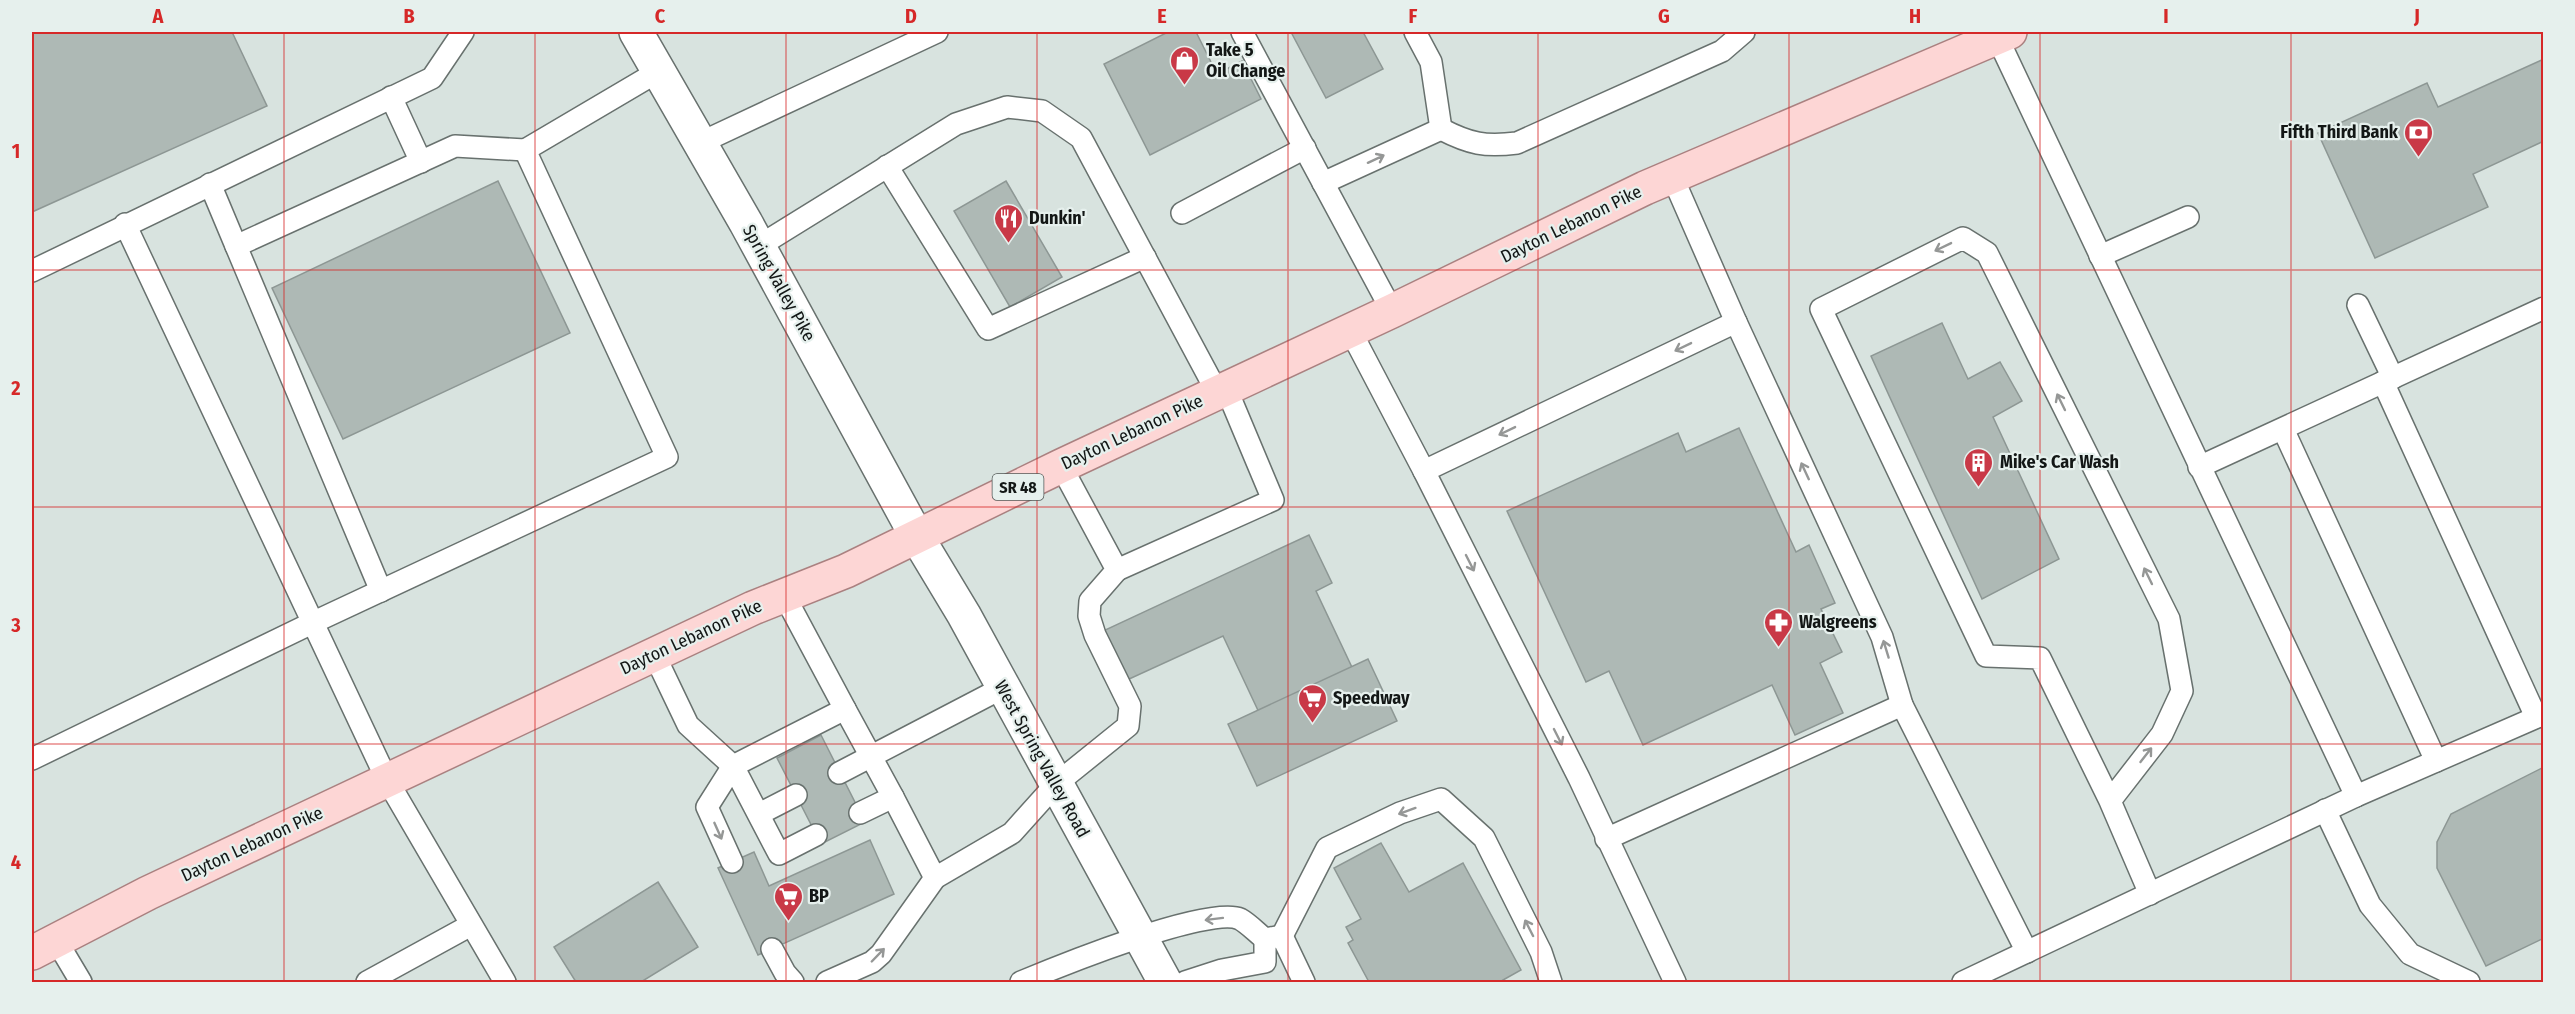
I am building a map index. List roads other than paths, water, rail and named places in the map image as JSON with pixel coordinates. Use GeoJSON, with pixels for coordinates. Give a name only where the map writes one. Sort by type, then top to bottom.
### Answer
{"type":"FeatureCollection","features":[{"type":"Feature","properties":{"kind":"main road","name":"Dayton Lebanon Pike"},"geometry":{"type":"LineString","coordinates":[[44,947],[148,892],[654,654],[846,571],[1061,466],[1392,311],[1672,176],[2004,34]]}},
{"type":"Feature","properties":{"kind":"street","name":"Spring Valley Pike"},"geometry":{"type":"LineString","coordinates":[[636,32],[759,246],[917,537]]}},
{"type":"Feature","properties":{"kind":"street","name":"West Spring Valley Road"},"geometry":{"type":"LineString","coordinates":[[917,537],[1004,687],[1165,982]]}},
{"type":"Feature","properties":{"kind":"lane"},"geometry":{"type":"LineString","coordinates":[[32,271],[125,224],[432,78],[463,32]]}},
{"type":"Feature","properties":{"kind":"lane"},"geometry":{"type":"LineString","coordinates":[[700,143],[938,32]]}},
{"type":"Feature","properties":{"kind":"lane"},"geometry":{"type":"LineString","coordinates":[[1242,32],[1392,311]]}},
{"type":"Feature","properties":{"kind":"lane"},"geometry":{"type":"LineString","coordinates":[[1415,32],[1431,62],[1441,129]]}},
{"type":"Feature","properties":{"kind":"lane"},"geometry":{"type":"LineString","coordinates":[[1441,129],[1466,142],[1491,146],[1517,143],[1722,51],[1744,32]]}},
{"type":"Feature","properties":{"kind":"lane"},"geometry":{"type":"LineString","coordinates":[[2004,34],[2100,256],[2356,796]]}},
{"type":"Feature","properties":{"kind":"lane"},"geometry":{"type":"LineString","coordinates":[[236,246],[456,146],[525,150],[659,71]]}},
{"type":"Feature","properties":{"kind":"lane"},"geometry":{"type":"LineString","coordinates":[[391,97],[421,162]]}},
{"type":"Feature","properties":{"kind":"lane"},"geometry":{"type":"LineString","coordinates":[[759,246],[956,124],[1007,107],[1042,111],[1081,138],[1145,257],[1222,390],[1273,500],[1117,570],[1090,602],[1089,616],[1095,635],[1130,706],[1128,726],[1056,784],[1012,833],[935,878],[881,954],[872,962],[827,982]]}},
{"type":"Feature","properties":{"kind":"lane"},"geometry":{"type":"LineString","coordinates":[[1323,183],[1441,129]]}},
{"type":"Feature","properties":{"kind":"lane"},"geometry":{"type":"LineString","coordinates":[[1182,213],[1305,148]]}},
{"type":"Feature","properties":{"kind":"lane"},"geometry":{"type":"LineString","coordinates":[[32,759],[312,623],[667,457],[525,150]]}},
{"type":"Feature","properties":{"kind":"lane"},"geometry":{"type":"LineString","coordinates":[[888,166],[988,329],[1145,257]]}},
{"type":"Feature","properties":{"kind":"lane"},"geometry":{"type":"LineString","coordinates":[[1672,176],[1736,322],[1882,637],[1902,705],[2027,952]]}},
{"type":"Feature","properties":{"kind":"lane"},"geometry":{"type":"LineString","coordinates":[[210,184],[381,591]]}},
{"type":"Feature","properties":{"kind":"lane"},"geometry":{"type":"LineString","coordinates":[[2100,256],[2188,217]]}},
{"type":"Feature","properties":{"kind":"lane"},"geometry":{"type":"LineString","coordinates":[[125,224],[387,780],[504,982]]}},
{"type":"Feature","properties":{"kind":"lane"},"geometry":{"type":"LineString","coordinates":[[2110,801],[2162,734],[2182,691],[2169,619],[1987,253],[1963,238],[1821,309],[1986,656],[2040,658],[2110,801],[2150,894]]}},
{"type":"Feature","properties":{"kind":"lane"},"geometry":{"type":"LineString","coordinates":[[1963,982],[2325,810],[2540,716],[2388,380],[2358,305]]}},
{"type":"Feature","properties":{"kind":"lane"},"geometry":{"type":"LineString","coordinates":[[2199,467],[2544,308]]}},
{"type":"Feature","properties":{"kind":"lane"},"geometry":{"type":"LineString","coordinates":[[1424,471],[1736,322]]}},
{"type":"Feature","properties":{"kind":"lane"},"geometry":{"type":"LineString","coordinates":[[1350,330],[1579,778],[1675,982]]}},
{"type":"Feature","properties":{"kind":"lane"},"geometry":{"type":"LineString","coordinates":[[2283,429],[2436,761]]}},
{"type":"Feature","properties":{"kind":"lane"},"geometry":{"type":"LineString","coordinates":[[1061,466],[1117,570]]}},
{"type":"Feature","properties":{"kind":"lane"},"geometry":{"type":"LineString","coordinates":[[784,596],[935,878]]}},
{"type":"Feature","properties":{"kind":"lane"},"geometry":{"type":"LineString","coordinates":[[654,654],[688,725],[733,766],[779,854],[816,836]]}},
{"type":"Feature","properties":{"kind":"lane"},"geometry":{"type":"LineString","coordinates":[[839,773],[1004,687]]}},
{"type":"Feature","properties":{"kind":"lane"},"geometry":{"type":"LineString","coordinates":[[1606,839],[1902,705]]}},
{"type":"Feature","properties":{"kind":"lane"},"geometry":{"type":"LineString","coordinates":[[732,862],[706,807],[733,766],[845,709]]}},
{"type":"Feature","properties":{"kind":"lane"},"geometry":{"type":"LineString","coordinates":[[759,814],[795,795]]}},
{"type":"Feature","properties":{"kind":"lane"},"geometry":{"type":"LineString","coordinates":[[860,813],[893,797]]}},
{"type":"Feature","properties":{"kind":"lane"},"geometry":{"type":"LineString","coordinates":[[1185,982],[1222,970],[1265,962],[1274,937],[1327,848],[1400,813],[1441,799],[1484,838],[1541,952],[1551,982]]}},
{"type":"Feature","properties":{"kind":"lane"},"geometry":{"type":"LineString","coordinates":[[2325,810],[2370,905],[2410,954],[2469,982]]}},
{"type":"Feature","properties":{"kind":"lane"},"geometry":{"type":"LineString","coordinates":[[1026,982],[1140,937],[1206,919],[1227,917],[1239,919],[1274,937],[1304,982]]}},
{"type":"Feature","properties":{"kind":"lane"},"geometry":{"type":"LineString","coordinates":[[368,982],[471,925]]}},
{"type":"Feature","properties":{"kind":"lane"},"geometry":{"type":"LineString","coordinates":[[44,947],[81,982]]}},
{"type":"Feature","properties":{"kind":"lane"},"geometry":{"type":"LineString","coordinates":[[772,950],[793,982]]}},
{"type":"Feature","properties":{"kind":"place","name":"Take 5 Oil Change"},"geometry":{"type":"Point","coordinates":[1185,86]}},
{"type":"Feature","properties":{"kind":"place","name":"Fifth Third Bank"},"geometry":{"type":"Point","coordinates":[2419,158]}},
{"type":"Feature","properties":{"kind":"place","name":"Dunkin'"},"geometry":{"type":"Point","coordinates":[1008,244]}},
{"type":"Feature","properties":{"kind":"place","name":"Mike's Car Wash"},"geometry":{"type":"Point","coordinates":[1979,488]}},
{"type":"Feature","properties":{"kind":"place","name":"Walgreens"},"geometry":{"type":"Point","coordinates":[1778,648]}},
{"type":"Feature","properties":{"kind":"place","name":"Speedway"},"geometry":{"type":"Point","coordinates":[1312,724]}},
{"type":"Feature","properties":{"kind":"place","name":"BP"},"geometry":{"type":"Point","coordinates":[788,922]}}]}
